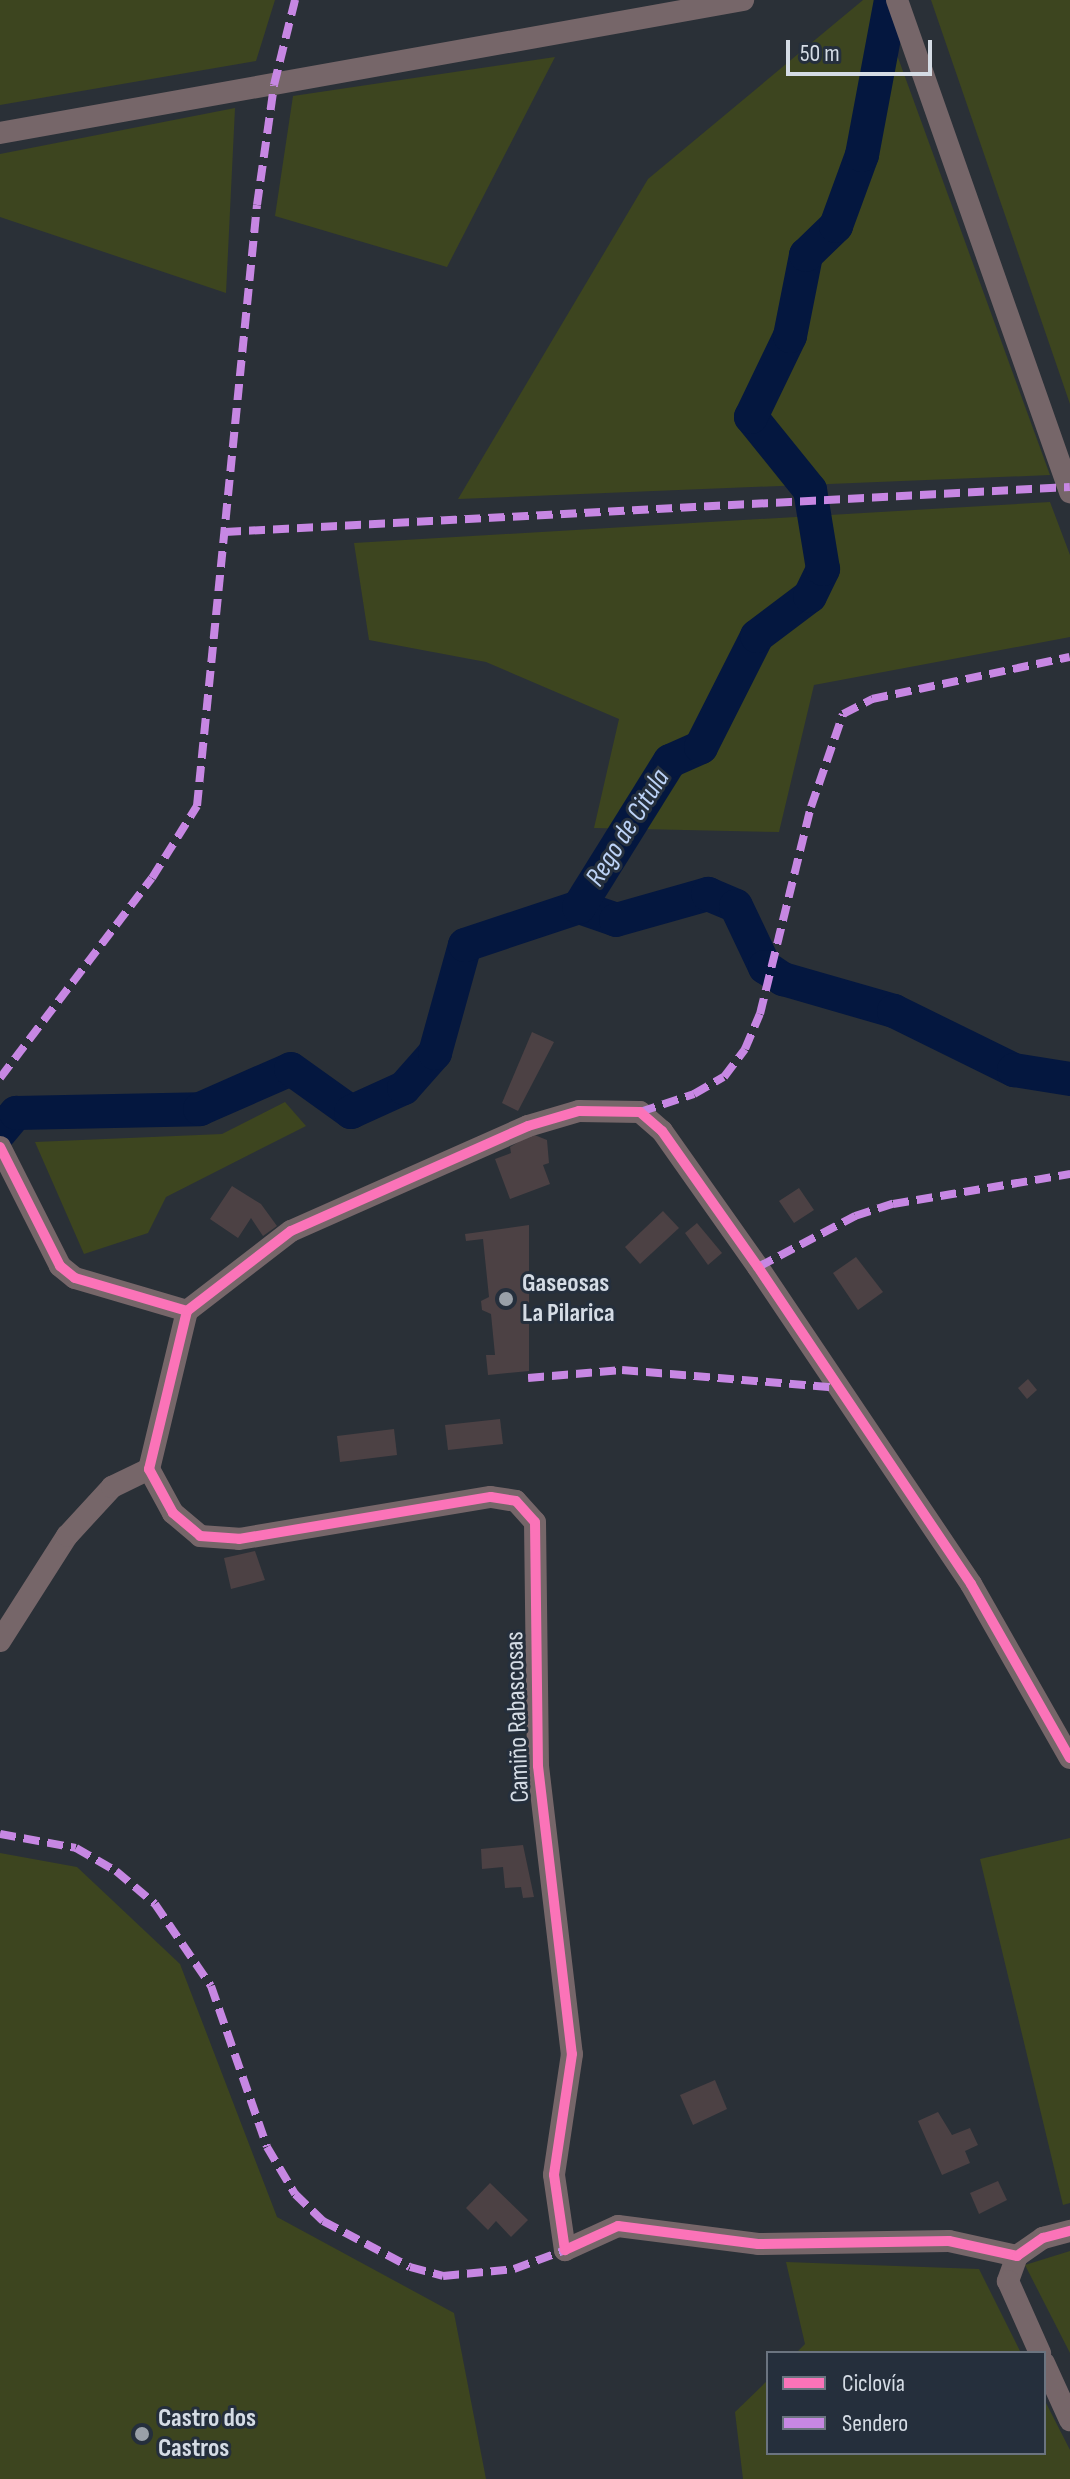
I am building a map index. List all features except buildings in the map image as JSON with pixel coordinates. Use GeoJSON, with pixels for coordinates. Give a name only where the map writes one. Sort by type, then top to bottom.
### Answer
{"type":"FeatureCollection","features":[{"type":"Feature","properties":{"kind":"street"},"geometry":{"type":"LineString","coordinates":[[0,133],[743,0]]}},
{"type":"Feature","properties":{"kind":"street"},"geometry":{"type":"LineString","coordinates":[[897,0],[1070,492]]}},
{"type":"Feature","properties":{"kind":"street"},"geometry":{"type":"LineString","coordinates":[[0,1641],[67,1536],[112,1487],[149,1469],[187,1311],[291,1231],[528,1126],[579,1111],[640,1112],[662,1131],[758,1267],[971,1584],[1070,1758]]}},
{"type":"Feature","properties":{"kind":"street"},"geometry":{"type":"LineString","coordinates":[[1,1148],[60,1266],[75,1278],[187,1311]]}},
{"type":"Feature","properties":{"kind":"street","name":"Camiño Rabascosas"},"geometry":{"type":"LineString","coordinates":[[149,1469],[173,1513],[200,1536],[239,1539],[491,1497],[516,1501],[535,1522],[538,1766],[572,2054],[554,2175],[565,2250],[618,2226],[758,2244],[949,2241],[1017,2256]]}},
{"type":"Feature","properties":{"kind":"street"},"geometry":{"type":"LineString","coordinates":[[1039,2351],[1008,2281],[1017,2256],[1043,2238],[1070,2231]]}},
{"type":"Feature","properties":{"kind":"street"},"geometry":{"type":"LineString","coordinates":[[1046,2367],[1070,2420]]}},
{"type":"Feature","properties":{"kind":"green space"},"geometry":{"type":"Polygon","coordinates":[[[0,0],[275,0],[256,61],[0,105],[0,0]]]}},
{"type":"Feature","properties":{"kind":"green space"},"geometry":{"type":"Polygon","coordinates":[[[863,0],[877,0],[1050,475],[458,499],[648,179],[863,0]]]}},
{"type":"Feature","properties":{"kind":"green space"},"geometry":{"type":"Polygon","coordinates":[[[931,0],[1070,0],[1070,404],[931,0]]]}},
{"type":"Feature","properties":{"kind":"green space"},"geometry":{"type":"Polygon","coordinates":[[[555,57],[447,267],[275,216],[293,96],[555,57]]]}},
{"type":"Feature","properties":{"kind":"green space"},"geometry":{"type":"Polygon","coordinates":[[[235,108],[226,293],[0,217],[0,154],[235,108]]]}},
{"type":"Feature","properties":{"kind":"green space"},"geometry":{"type":"Polygon","coordinates":[[[1050,502],[1070,555],[1070,637],[814,685],[779,832],[594,828],[619,719],[486,662],[369,640],[354,543],[1050,502]]]}},
{"type":"Feature","properties":{"kind":"green space"},"geometry":{"type":"Polygon","coordinates":[[[285,1102],[306,1126],[166,1197],[148,1233],[84,1254],[35,1142],[222,1134],[285,1102]]]}},
{"type":"Feature","properties":{"kind":"green space"},"geometry":{"type":"Polygon","coordinates":[[[1070,1838],[1070,2203],[1063,2205],[980,1859],[1070,1838]]]}},
{"type":"Feature","properties":{"kind":"green space"},"geometry":{"type":"Polygon","coordinates":[[[0,1853],[77,1867],[180,1964],[277,2217],[454,2313],[486,2479],[0,2479],[0,1853]]]}},
{"type":"Feature","properties":{"kind":"green space"},"geometry":{"type":"Polygon","coordinates":[[[1070,2251],[1070,2353],[1025,2265],[1070,2251]]]}},
{"type":"Feature","properties":{"kind":"green space"},"geometry":{"type":"Polygon","coordinates":[[[786,2262],[979,2269],[1020,2351],[798,2351],[805,2344],[786,2262]]]}},
{"type":"Feature","properties":{"kind":"green space"},"geometry":{"type":"Polygon","coordinates":[[[766,2382],[766,2455],[1046,2455],[1046,2403],[1070,2450],[1070,2479],[743,2479],[735,2412],[766,2382]]]}},
{"type":"Feature","properties":{"kind":"waterway","name":"Rego de Citula"},"geometry":{"type":"LineString","coordinates":[[0,1132],[16,1113],[200,1109],[291,1069],[351,1112],[404,1088],[435,1053],[465,945],[579,907],[670,761],[701,747],[757,636],[810,596],[823,569],[810,490],[751,417],[790,336],[806,255],[836,226],[862,155],[891,0]]}},
{"type":"Feature","properties":{"kind":"waterway"},"geometry":{"type":"LineString","coordinates":[[579,907],[616,920],[708,894],[736,906],[765,967],[783,979],[894,1011],[1014,1070],[1070,1079]]}},
{"type":"Feature","properties":{"kind":"marked path"},"geometry":{"type":"LineString","coordinates":[[0,1078],[152,878],[197,806],[257,205],[274,85],[295,0]]}},
{"type":"Feature","properties":{"kind":"marked path"},"geometry":{"type":"LineString","coordinates":[[225,532],[1070,487]]}},
{"type":"Feature","properties":{"kind":"marked path"},"geometry":{"type":"LineString","coordinates":[[640,1112],[694,1094],[724,1077],[745,1049],[760,1014],[811,807],[843,714],[872,699],[1070,657]]}},
{"type":"Feature","properties":{"kind":"marked path"},"geometry":{"type":"LineString","coordinates":[[758,1267],[855,1216],[893,1204],[1070,1174]]}},
{"type":"Feature","properties":{"kind":"marked path"},"geometry":{"type":"LineString","coordinates":[[528,1378],[622,1370],[840,1388]]}},
{"type":"Feature","properties":{"kind":"marked path"},"geometry":{"type":"LineString","coordinates":[[0,1834],[76,1848],[116,1871],[155,1904],[211,1986],[267,2147],[295,2194],[323,2221],[410,2267],[443,2276],[514,2269],[565,2250]]}},
{"type":"Feature","properties":{"kind":"cycle path"},"geometry":{"type":"LineString","coordinates":[[187,1311],[291,1231],[528,1126],[579,1111],[640,1112],[662,1131],[758,1267],[971,1584],[1070,1758]]}},
{"type":"Feature","properties":{"kind":"cycle path"},"geometry":{"type":"LineString","coordinates":[[0,1147],[60,1266],[75,1278],[187,1311],[149,1469],[173,1513],[200,1536],[239,1539],[491,1497],[516,1501],[535,1522],[538,1766],[572,2054],[554,2175],[565,2250],[618,2226],[758,2244],[949,2241],[1017,2256],[1043,2238],[1070,2231]]}},
{"type":"Feature","properties":{"kind":"place","name":"Gaseosas La Pilarica"},"geometry":{"type":"Point","coordinates":[506,1299]}},
{"type":"Feature","properties":{"kind":"place","name":"Castro dos Castros"},"geometry":{"type":"Point","coordinates":[142,2434]}}]}
